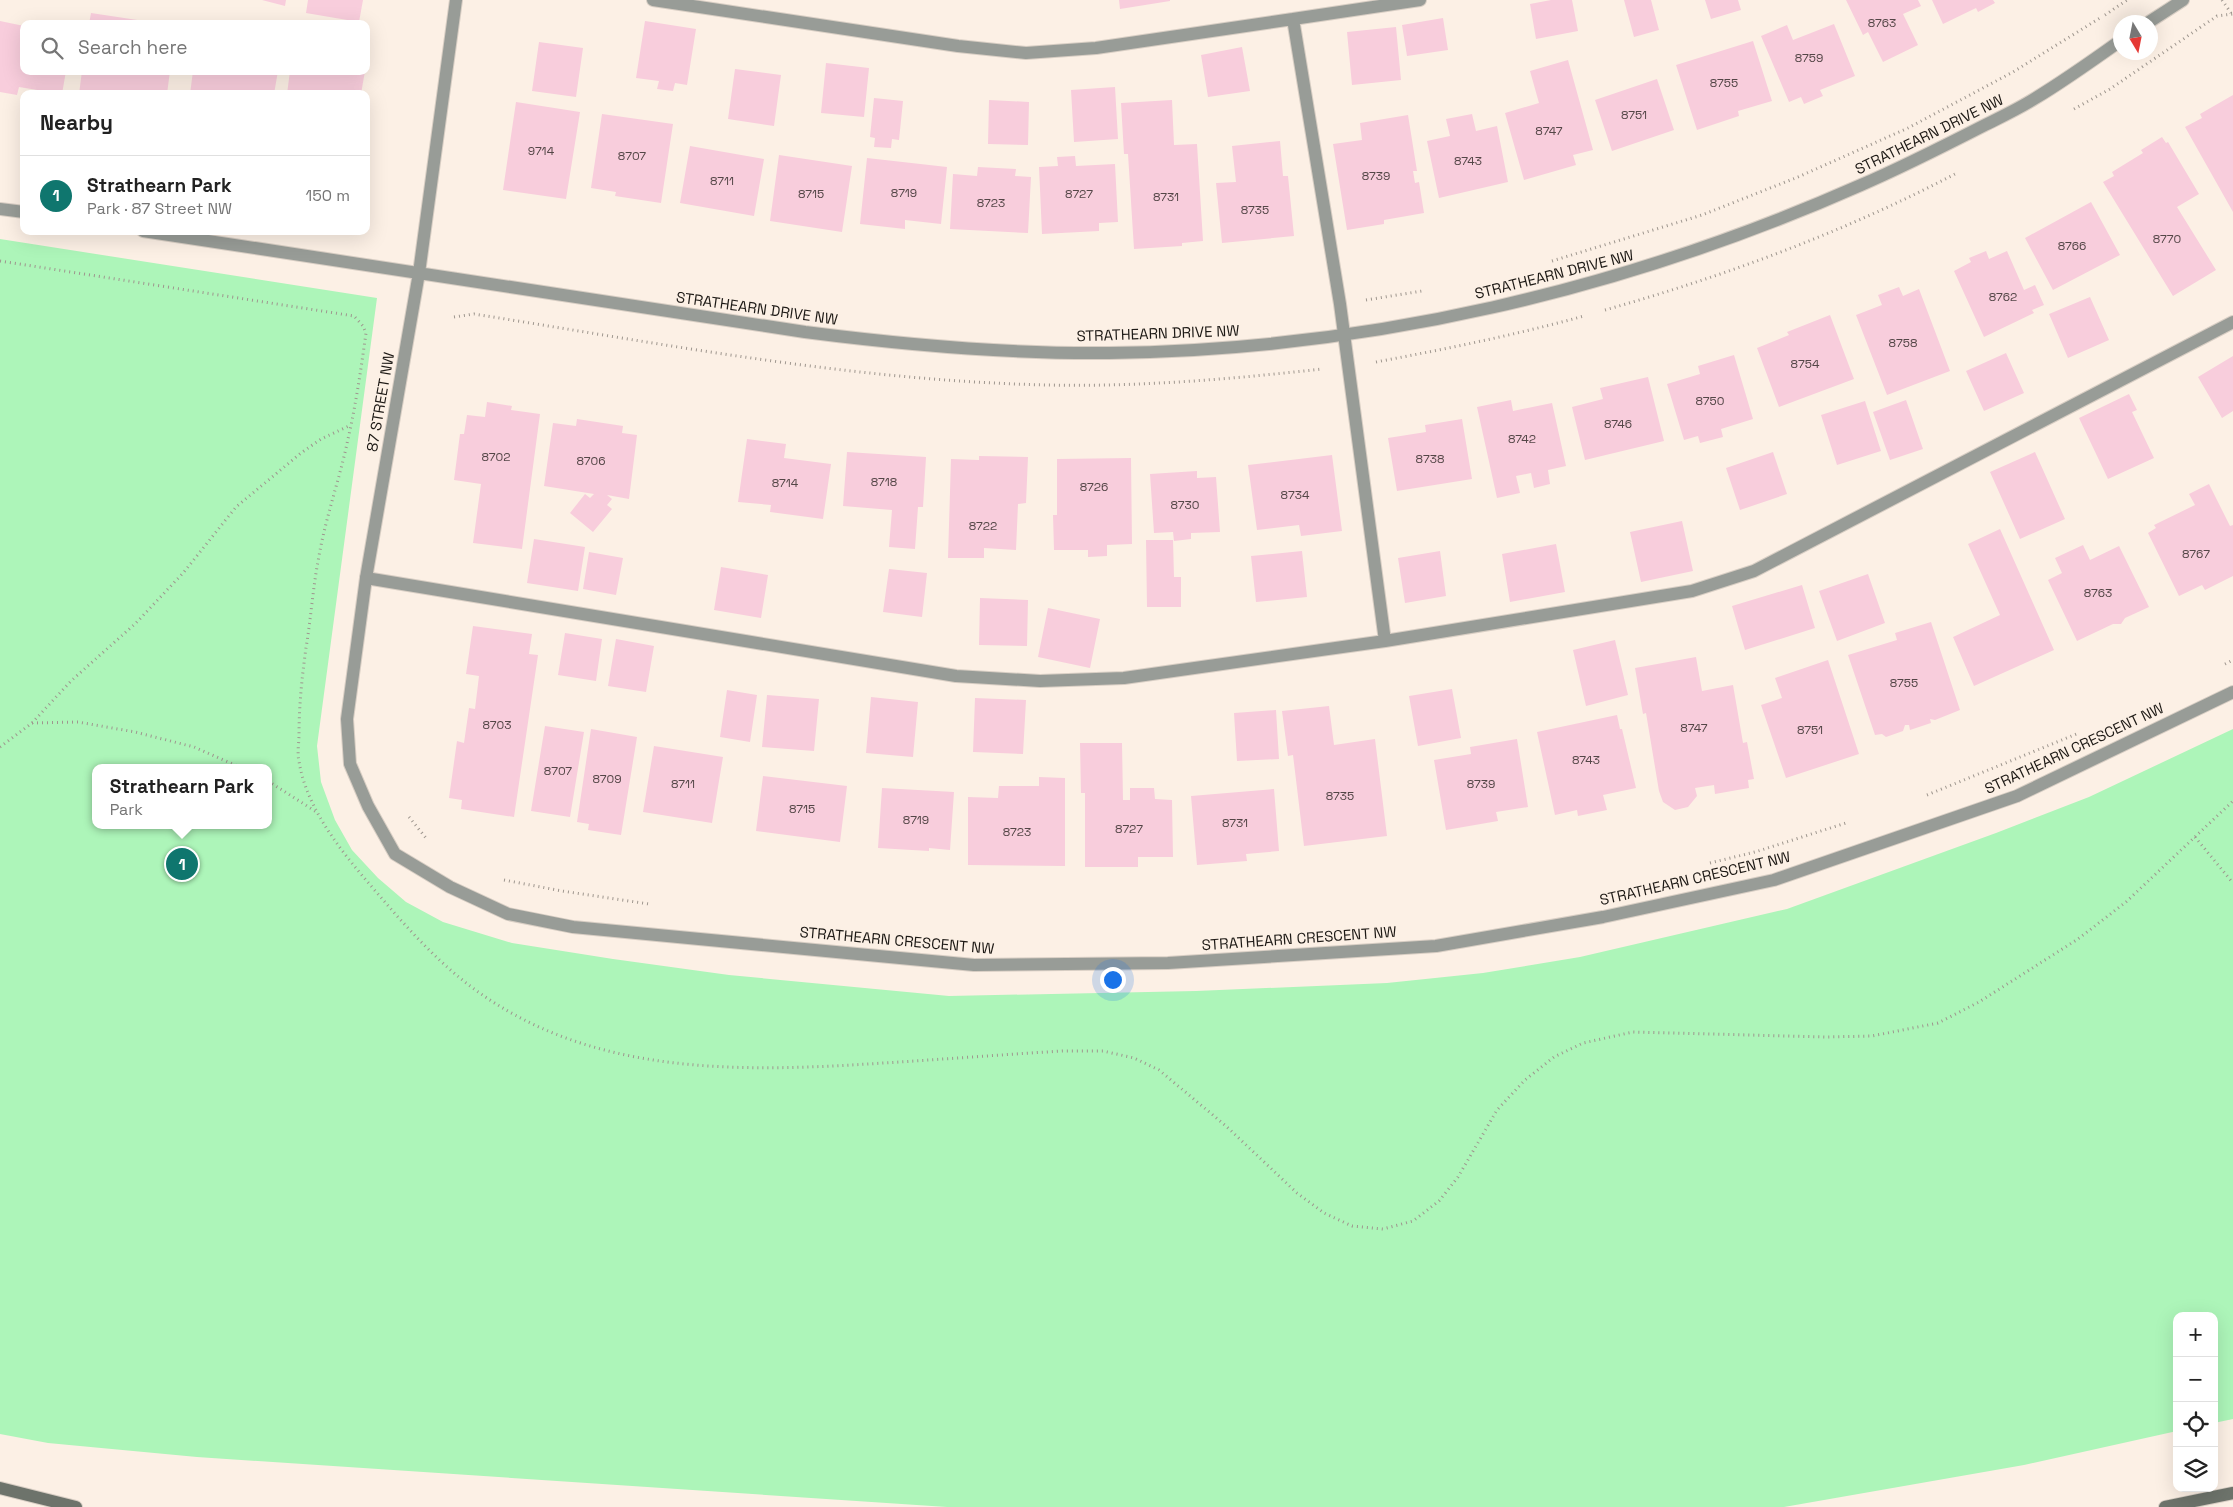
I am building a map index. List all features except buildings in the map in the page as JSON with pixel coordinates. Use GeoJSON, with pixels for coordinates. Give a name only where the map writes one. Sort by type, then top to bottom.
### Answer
{"type":"FeatureCollection","features":[{"type":"Feature","properties":{"kind":"main road"},"geometry":{"type":"LineString","coordinates":[[0,1488],[76,1507]]}},
{"type":"Feature","properties":{"kind":"main road"},"geometry":{"type":"LineString","coordinates":[[2165,1507],[2233,1493]]}},
{"type":"Feature","properties":{"kind":"street","name":"87 STREET NW"},"geometry":{"type":"LineString","coordinates":[[368,806],[350,764],[347,719],[366,578],[419,273],[456,0]]}},
{"type":"Feature","properties":{"kind":"street"},"geometry":{"type":"LineString","coordinates":[[653,0],[958,46],[1026,53],[1096,48],[1420,0]]}},
{"type":"Feature","properties":{"kind":"street"},"geometry":{"type":"LineString","coordinates":[[2158,16],[2183,0]]}},
{"type":"Feature","properties":{"kind":"street"},"geometry":{"type":"LineString","coordinates":[[1293,19],[1340,304],[1385,641]]}},
{"type":"Feature","properties":{"kind":"street","name":"STRATHEARN DRIVE NW"},"geometry":{"type":"LineString","coordinates":[[169,235],[805,332],[906,345],[1008,352],[1110,353],[1212,348],[1344,336],[1430,321],[1523,301],[1597,282],[1750,232],[1881,177],[1961,138],[2032,100],[2113,47]]}},
{"type":"Feature","properties":{"kind":"street"},"geometry":{"type":"LineString","coordinates":[[0,209],[20,212]]}},
{"type":"Feature","properties":{"kind":"street"},"geometry":{"type":"LineString","coordinates":[[366,578],[956,676],[1040,681],[1124,678],[1385,641],[1692,590],[1754,571],[2233,322]]}},
{"type":"Feature","properties":{"kind":"street","name":"STRATHEARN CRESCENT NW"},"geometry":{"type":"LineString","coordinates":[[368,806],[395,854],[450,888],[508,914],[573,927],[974,965],[1208,960],[1436,946],[1603,917],[1774,880],[2017,796],[2233,692]]}},
{"type":"Feature","properties":{"kind":"path"},"geometry":{"type":"LineString","coordinates":[[1543,264],[1702,215],[1798,177],[1908,128],[2013,72],[2127,0]]}},
{"type":"Feature","properties":{"kind":"path"},"geometry":{"type":"LineString","coordinates":[[2222,0],[2231,13]]}},
{"type":"Feature","properties":{"kind":"path"},"geometry":{"type":"LineString","coordinates":[[0,262],[354,316],[364,326]]}},
{"type":"Feature","properties":{"kind":"path"},"geometry":{"type":"LineString","coordinates":[[1340,304],[1427,290]]}},
{"type":"Feature","properties":{"kind":"path"},"geometry":{"type":"LineString","coordinates":[[0,747],[32,722],[71,681],[136,624],[184,572],[236,507],[301,453],[321,439],[351,425]]}},
{"type":"Feature","properties":{"kind":"path"},"geometry":{"type":"LineString","coordinates":[[2216,668],[2233,660]]}},
{"type":"Feature","properties":{"kind":"path"},"geometry":{"type":"LineString","coordinates":[[32,722],[78,722],[135,732],[194,747],[233,764]]}},
{"type":"Feature","properties":{"kind":"path"},"geometry":{"type":"LineString","coordinates":[[1921,798],[2080,732]]}},
{"type":"Feature","properties":{"kind":"path"},"geometry":{"type":"LineString","coordinates":[[272,784],[318,814]]}},
{"type":"Feature","properties":{"kind":"path"},"geometry":{"type":"LineString","coordinates":[[405,812],[419,832],[433,844]]}},
{"type":"Feature","properties":{"kind":"path"},"geometry":{"type":"LineString","coordinates":[[1709,863],[1755,852],[1848,822]]}},
{"type":"Feature","properties":{"kind":"path"},"geometry":{"type":"LineString","coordinates":[[2195,837],[2233,883]]}},
{"type":"Feature","properties":{"kind":"path"},"geometry":{"type":"LineString","coordinates":[[500,879],[562,891],[658,905]]}},
{"type":"Feature","properties":{"kind":"green space"},"geometry":{"type":"Polygon","coordinates":[[[0,239],[377,298],[317,746],[321,782],[335,820],[352,850],[378,878],[406,902],[443,922],[512,943],[729,975],[949,996],[1196,991],[1387,983],[1483,973],[1580,957],[1787,909],[2089,797],[2233,729],[2233,1419],[2218,1422],[2218,1312],[2173,1312],[2173,1432],[2024,1465],[1784,1507],[947,1507],[197,1457],[48,1443],[0,1434],[0,239]]]}},
{"type":"Feature","properties":{"kind":"place","name":"Strathearn Park"},"geometry":{"type":"Point","coordinates":[182,864]}}]}
